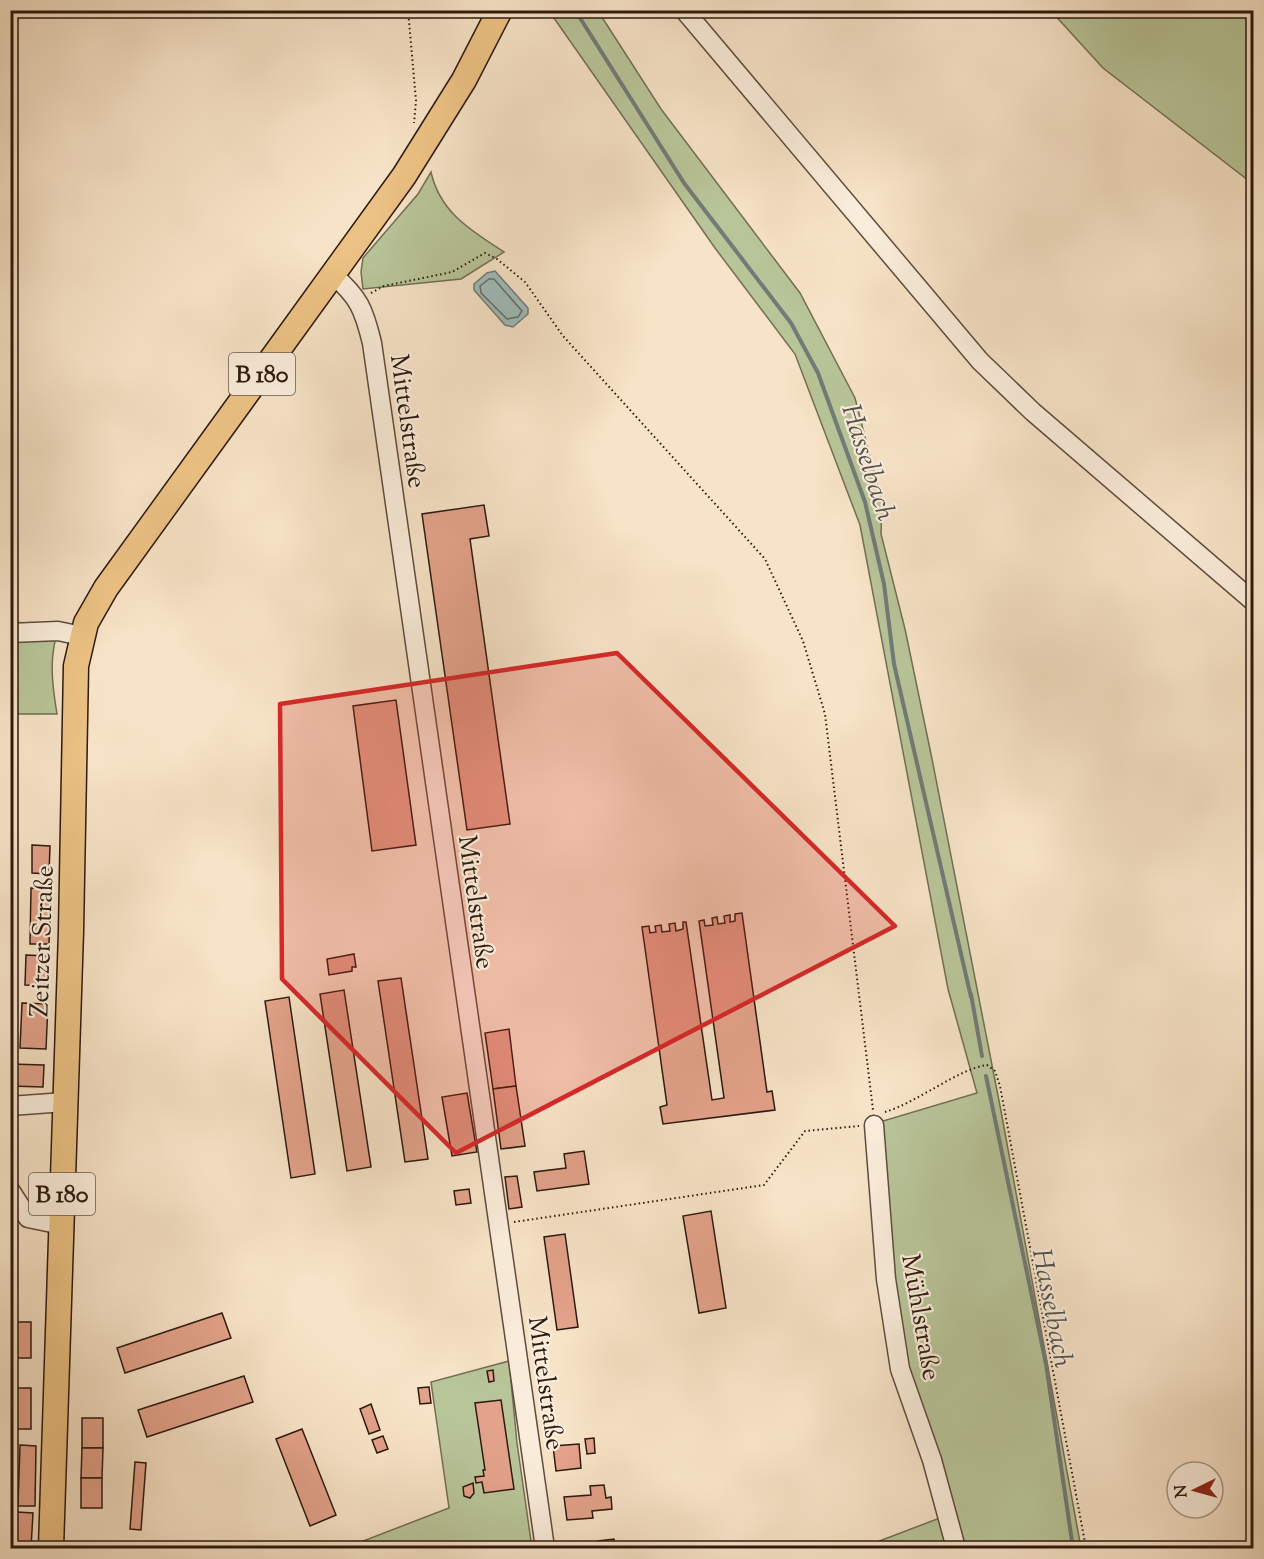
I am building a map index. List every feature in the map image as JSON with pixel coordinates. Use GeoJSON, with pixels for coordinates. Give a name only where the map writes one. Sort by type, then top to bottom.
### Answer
{"type":"FeatureCollection","features":[{"type":"Feature","properties":{"kind":"main road","name":"B 180"},"geometry":{"type":"LineString","coordinates":[[82,636],[94,607],[106,588],[333,276],[424,145],[464,80],[500,10]]}},
{"type":"Feature","properties":{"kind":"main road","name":"Zeitzer Straße"},"geometry":{"type":"LineString","coordinates":[[51,1548],[73,839],[76,666],[82,636]]}},
{"type":"Feature","properties":{"kind":"street"},"geometry":{"type":"LineString","coordinates":[[684,10],[980,361],[1033,412],[1254,602]]}},
{"type":"Feature","properties":{"kind":"street","name":"Mittelstraße"},"geometry":{"type":"LineString","coordinates":[[333,276],[354,294],[361,304],[372,343],[545,1548]]}},
{"type":"Feature","properties":{"kind":"street"},"geometry":{"type":"LineString","coordinates":[[10,633],[58,631],[82,636]]}},
{"type":"Feature","properties":{"kind":"street"},"geometry":{"type":"LineString","coordinates":[[10,1106],[65,1102]]}},
{"type":"Feature","properties":{"kind":"street","name":"Mühlstraße"},"geometry":{"type":"LineString","coordinates":[[874,1120],[886,1279],[900,1369],[932,1460],[956,1548]]}},
{"type":"Feature","properties":{"kind":"street"},"geometry":{"type":"LineString","coordinates":[[10,1190],[28,1218],[62,1225]]}},
{"type":"Feature","properties":{"kind":"path"},"geometry":{"type":"LineString","coordinates":[[408,10],[416,101],[412,127]]}},
{"type":"Feature","properties":{"kind":"path"},"geometry":{"type":"LineString","coordinates":[[361,304],[372,291],[384,286],[452,272],[485,253],[497,259],[525,282],[563,336],[765,559],[803,640],[825,714],[874,1120]]}},
{"type":"Feature","properties":{"kind":"path"},"geometry":{"type":"LineString","coordinates":[[500,1224],[764,1185],[805,1131],[874,1120],[921,1098],[976,1067],[987,1065],[995,1071],[1000,1086],[1086,1548]]}},
{"type":"Feature","properties":{"kind":"highlighted area"},"geometry":{"type":"Polygon","coordinates":[[[617,653],[895,926],[456,1153],[282,979],[280,704],[617,653]]]}},
{"type":"Feature","properties":{"kind":"green space"},"geometry":{"type":"Polygon","coordinates":[[[549,11],[598,11],[661,109],[800,293],[855,398],[882,503],[881,534],[905,629],[932,759],[1001,1111],[1081,1548],[861,1548],[953,1513],[909,1367],[895,1283],[883,1121],[977,1093],[948,989],[860,525],[795,354],[715,248],[549,11]]]}},
{"type":"Feature","properties":{"kind":"green space"},"geometry":{"type":"Polygon","coordinates":[[[1051,11],[1253,11],[1253,184],[1103,68],[1051,11]]]}},
{"type":"Feature","properties":{"kind":"green space"},"geometry":{"type":"Polygon","coordinates":[[[431,172],[435,186],[450,210],[469,228],[504,252],[461,279],[363,289],[361,272],[363,258],[418,194],[431,172]]]}},
{"type":"Feature","properties":{"kind":"green space"},"geometry":{"type":"Polygon","coordinates":[[[10,622],[60,625],[52,658],[57,714],[11,714],[10,622]]]}},
{"type":"Feature","properties":{"kind":"green space"},"geometry":{"type":"Polygon","coordinates":[[[509,1361],[517,1443],[532,1548],[345,1548],[449,1508],[431,1382],[509,1361]]]}},
{"type":"Feature","properties":{"kind":"water"},"geometry":{"type":"Polygon","coordinates":[[[495,271],[528,308],[528,314],[513,327],[505,325],[474,290],[474,284],[487,273],[495,271]]]}},
{"type":"Feature","properties":{"kind":"building"},"geometry":{"type":"Polygon","coordinates":[[[484,505],[489,536],[470,539],[510,824],[467,830],[422,514],[484,505]]]}},
{"type":"Feature","properties":{"kind":"building"},"geometry":{"type":"Polygon","coordinates":[[[396,700],[416,845],[372,851],[353,706],[396,700]]]}},
{"type":"Feature","properties":{"kind":"building"},"geometry":{"type":"Polygon","coordinates":[[[32,845],[50,846],[49,874],[32,873],[32,845]]]}},
{"type":"Feature","properties":{"kind":"building"},"geometry":{"type":"Polygon","coordinates":[[[31,888],[51,889],[49,944],[30,944],[31,888]]]}},
{"type":"Feature","properties":{"kind":"building"},"geometry":{"type":"Polygon","coordinates":[[[742,913],[767,1092],[772,1091],[775,1110],[663,1124],[660,1107],[667,1105],[642,927],[649,926],[650,933],[656,932],[655,926],[661,925],[662,932],[670,931],[669,924],[675,923],[676,931],[683,929],[683,922],[686,922],[712,1100],[724,1098],[699,921],[704,920],[705,926],[713,925],[712,918],[717,917],[718,924],[725,923],[724,916],[730,915],[730,922],[735,921],[735,914],[742,913]]]}},
{"type":"Feature","properties":{"kind":"building"},"geometry":{"type":"Polygon","coordinates":[[[354,954],[356,967],[352,967],[352,971],[329,975],[327,959],[354,954]]]}},
{"type":"Feature","properties":{"kind":"building"},"geometry":{"type":"Polygon","coordinates":[[[26,955],[47,956],[47,986],[25,985],[26,955]]]}},
{"type":"Feature","properties":{"kind":"building"},"geometry":{"type":"Polygon","coordinates":[[[401,978],[428,1159],[405,1162],[378,981],[401,978]]]}},
{"type":"Feature","properties":{"kind":"building"},"geometry":{"type":"Polygon","coordinates":[[[344,990],[371,1167],[347,1171],[320,994],[344,990]]]}},
{"type":"Feature","properties":{"kind":"building"},"geometry":{"type":"Polygon","coordinates":[[[289,997],[315,1174],[291,1178],[265,1001],[289,997]]]}},
{"type":"Feature","properties":{"kind":"building"},"geometry":{"type":"Polygon","coordinates":[[[22,1003],[48,1004],[46,1049],[20,1048],[22,1003]]]}},
{"type":"Feature","properties":{"kind":"building"},"geometry":{"type":"Polygon","coordinates":[[[509,1029],[516,1086],[493,1089],[485,1033],[509,1029]]]}},
{"type":"Feature","properties":{"kind":"building"},"geometry":{"type":"Polygon","coordinates":[[[10,1064],[44,1065],[43,1087],[10,1086],[10,1064]]]}},
{"type":"Feature","properties":{"kind":"building"},"geometry":{"type":"Polygon","coordinates":[[[516,1086],[525,1146],[501,1149],[493,1089],[516,1086]]]}},
{"type":"Feature","properties":{"kind":"building"},"geometry":{"type":"Polygon","coordinates":[[[467,1093],[477,1152],[452,1156],[442,1097],[467,1093]]]}},
{"type":"Feature","properties":{"kind":"building"},"geometry":{"type":"Polygon","coordinates":[[[584,1151],[589,1184],[537,1191],[534,1172],[566,1168],[564,1154],[584,1151]]]}},
{"type":"Feature","properties":{"kind":"building"},"geometry":{"type":"Polygon","coordinates":[[[517,1176],[522,1207],[509,1209],[505,1177],[517,1176]]]}},
{"type":"Feature","properties":{"kind":"building"},"geometry":{"type":"Polygon","coordinates":[[[469,1189],[471,1203],[456,1205],[454,1191],[469,1189]]]}},
{"type":"Feature","properties":{"kind":"building"},"geometry":{"type":"Polygon","coordinates":[[[711,1211],[726,1308],[699,1313],[683,1216],[711,1211]]]}},
{"type":"Feature","properties":{"kind":"building"},"geometry":{"type":"Polygon","coordinates":[[[565,1234],[578,1327],[557,1330],[544,1237],[565,1234]]]}},
{"type":"Feature","properties":{"kind":"building"},"geometry":{"type":"Polygon","coordinates":[[[222,1313],[231,1338],[125,1373],[117,1348],[222,1313]]]}},
{"type":"Feature","properties":{"kind":"building"},"geometry":{"type":"Polygon","coordinates":[[[10,1322],[31,1322],[31,1358],[10,1358],[10,1322]]]}},
{"type":"Feature","properties":{"kind":"building"},"geometry":{"type":"Polygon","coordinates":[[[493,1370],[494,1381],[489,1382],[487,1371],[493,1370]]]}},
{"type":"Feature","properties":{"kind":"building"},"geometry":{"type":"Polygon","coordinates":[[[244,1376],[253,1402],[147,1437],[138,1410],[244,1376]]]}},
{"type":"Feature","properties":{"kind":"building"},"geometry":{"type":"Polygon","coordinates":[[[429,1387],[431,1403],[420,1404],[418,1388],[429,1387]]]}},
{"type":"Feature","properties":{"kind":"building"},"geometry":{"type":"Polygon","coordinates":[[[14,1388],[31,1388],[31,1429],[13,1429],[14,1388]]]}},
{"type":"Feature","properties":{"kind":"building"},"geometry":{"type":"Polygon","coordinates":[[[501,1400],[514,1489],[484,1493],[482,1482],[476,1483],[475,1477],[484,1476],[483,1470],[485,1470],[475,1403],[501,1400]]]}},
{"type":"Feature","properties":{"kind":"building"},"geometry":{"type":"Polygon","coordinates":[[[371,1404],[380,1430],[369,1434],[360,1409],[371,1404]]]}},
{"type":"Feature","properties":{"kind":"building"},"geometry":{"type":"Polygon","coordinates":[[[82,1418],[103,1418],[103,1448],[82,1448],[82,1418]]]}},
{"type":"Feature","properties":{"kind":"building"},"geometry":{"type":"Polygon","coordinates":[[[302,1429],[336,1515],[310,1526],[276,1439],[302,1429]]]}},
{"type":"Feature","properties":{"kind":"building"},"geometry":{"type":"Polygon","coordinates":[[[383,1436],[388,1449],[377,1453],[372,1440],[383,1436]]]}},
{"type":"Feature","properties":{"kind":"building"},"geometry":{"type":"Polygon","coordinates":[[[594,1438],[595,1453],[587,1454],[585,1439],[594,1438]]]}},
{"type":"Feature","properties":{"kind":"building"},"geometry":{"type":"Polygon","coordinates":[[[579,1444],[581,1468],[556,1471],[553,1446],[579,1444]]]}},
{"type":"Feature","properties":{"kind":"building"},"geometry":{"type":"Polygon","coordinates":[[[20,1445],[36,1446],[35,1506],[18,1506],[20,1445]]]}},
{"type":"Feature","properties":{"kind":"building"},"geometry":{"type":"Polygon","coordinates":[[[82,1448],[103,1448],[102,1478],[81,1478],[82,1448]]]}},
{"type":"Feature","properties":{"kind":"building"},"geometry":{"type":"Polygon","coordinates":[[[135,1462],[146,1463],[141,1530],[130,1529],[135,1462]]]}},
{"type":"Feature","properties":{"kind":"building"},"geometry":{"type":"Polygon","coordinates":[[[81,1478],[102,1478],[102,1508],[81,1508],[81,1478]]]}},
{"type":"Feature","properties":{"kind":"building"},"geometry":{"type":"Polygon","coordinates":[[[473,1483],[474,1493],[470,1498],[464,1496],[463,1487],[473,1483]]]}},
{"type":"Feature","properties":{"kind":"building"},"geometry":{"type":"Polygon","coordinates":[[[604,1485],[606,1498],[611,1497],[612,1509],[592,1511],[593,1518],[567,1520],[564,1497],[591,1495],[590,1486],[604,1485]]]}},
{"type":"Feature","properties":{"kind":"building"},"geometry":{"type":"Polygon","coordinates":[[[17,1512],[33,1513],[31,1548],[15,1548],[17,1512]]]}},
{"type":"Feature","properties":{"kind":"building"},"geometry":{"type":"Polygon","coordinates":[[[614,1539],[615,1548],[574,1548],[599,1546],[598,1541],[614,1539]]]}},
{"type":"Feature","properties":{"kind":"building"},"geometry":{"type":"Polygon","coordinates":[[[79,1543],[101,1545],[101,1548],[79,1548],[79,1543]]]}},
{"type":"Feature","properties":{"kind":"building"},"geometry":{"type":"Polygon","coordinates":[[[125,1544],[137,1545],[137,1548],[125,1548],[125,1544]]]}},
{"type":"Feature","properties":{"kind":"waterway","name":"Hasselbach"},"geometry":{"type":"LineString","coordinates":[[575,10],[684,183],[791,323],[818,373],[865,502],[884,584],[894,664],[971,997]]}},
{"type":"Feature","properties":{"kind":"waterway","name":"Hasselbach"},"geometry":{"type":"LineString","coordinates":[[971,994],[982,1056]]}},
{"type":"Feature","properties":{"kind":"waterway","name":"Hasselbach"},"geometry":{"type":"LineString","coordinates":[[986,1076],[1046,1364],[1073,1548]]}}]}
